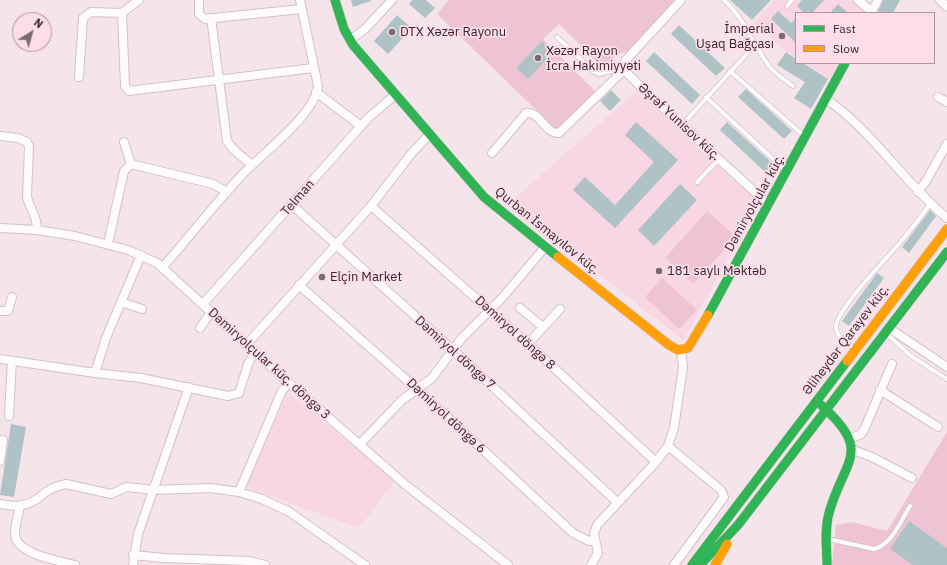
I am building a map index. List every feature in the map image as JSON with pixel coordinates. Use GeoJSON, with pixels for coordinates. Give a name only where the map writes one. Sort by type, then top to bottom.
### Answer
{"type":"FeatureCollection","features":[{"type":"Feature","properties":{"kind":"street"},"geometry":{"type":"LineString","coordinates":[[79,76],[83,18],[91,12],[122,13],[140,0]]}},
{"type":"Feature","properties":{"kind":"street"},"geometry":{"type":"LineString","coordinates":[[199,0],[200,14],[202,18],[301,10]]}},
{"type":"Feature","properties":{"kind":"street"},"geometry":{"type":"LineString","coordinates":[[163,267],[227,192],[252,165],[295,124],[316,92],[318,86],[313,68],[300,0]]}},
{"type":"Feature","properties":{"kind":"street","name":"Qurban İsmayılov küç."},"geometry":{"type":"LineString","coordinates":[[335,0],[350,40],[429,135],[493,206],[668,345],[682,350]]}},
{"type":"Feature","properties":{"kind":"street"},"geometry":{"type":"LineString","coordinates":[[350,40],[365,29],[392,0]]}},
{"type":"Feature","properties":{"kind":"street"},"geometry":{"type":"LineString","coordinates":[[492,153],[526,113],[532,114],[552,132],[559,133],[622,69],[625,61],[681,0]]}},
{"type":"Feature","properties":{"kind":"street"},"geometry":{"type":"LineString","coordinates":[[858,0],[870,12]]}},
{"type":"Feature","properties":{"kind":"street"},"geometry":{"type":"LineString","coordinates":[[872,12],[878,0]]}},
{"type":"Feature","properties":{"kind":"street"},"geometry":{"type":"LineString","coordinates":[[940,0],[947,7]]}},
{"type":"Feature","properties":{"kind":"street"},"geometry":{"type":"LineString","coordinates":[[122,13],[125,86],[129,91],[313,68]]}},
{"type":"Feature","properties":{"kind":"street"},"geometry":{"type":"LineString","coordinates":[[212,18],[227,141],[234,150],[252,165]]}},
{"type":"Feature","properties":{"kind":"street","name":"Dəmiryolçular küç."},"geometry":{"type":"LineString","coordinates":[[682,350],[688,348],[693,342],[768,204],[806,138],[844,64]]}},
{"type":"Feature","properties":{"kind":"street","name":"Əşrəf Yunisov küç."},"geometry":{"type":"LineString","coordinates":[[622,69],[768,204]]}},
{"type":"Feature","properties":{"kind":"street"},"geometry":{"type":"LineString","coordinates":[[316,92],[361,126]]}},
{"type":"Feature","properties":{"kind":"street","name":"Telman"},"geometry":{"type":"LineString","coordinates":[[203,304],[361,126],[377,109],[395,94]]}},
{"type":"Feature","properties":{"kind":"street"},"geometry":{"type":"LineString","coordinates":[[938,97],[947,102]]}},
{"type":"Feature","properties":{"kind":"street"},"geometry":{"type":"LineString","coordinates":[[826,99],[850,119],[918,192],[947,218]]}},
{"type":"Feature","properties":{"kind":"street"},"geometry":{"type":"LineString","coordinates":[[247,344],[371,206],[411,154],[429,135]]}},
{"type":"Feature","properties":{"kind":"street"},"geometry":{"type":"LineString","coordinates":[[0,136],[18,138],[27,142],[29,147],[27,196],[37,218],[38,230]]}},
{"type":"Feature","properties":{"kind":"street"},"geometry":{"type":"LineString","coordinates":[[124,142],[131,164]]}},
{"type":"Feature","properties":{"kind":"street"},"geometry":{"type":"LineString","coordinates":[[918,192],[947,144]]}},
{"type":"Feature","properties":{"kind":"street"},"geometry":{"type":"LineString","coordinates":[[131,164],[213,184],[227,192]]}},
{"type":"Feature","properties":{"kind":"street"},"geometry":{"type":"LineString","coordinates":[[108,244],[123,175],[128,166],[131,164]]}},
{"type":"Feature","properties":{"kind":"street","name":"Dəmiryol döngə 7"},"geometry":{"type":"LineString","coordinates":[[292,205],[453,350],[617,502]]}},
{"type":"Feature","properties":{"kind":"street","name":"Dəmiryol döngə 8"},"geometry":{"type":"LineString","coordinates":[[371,206],[528,344],[656,462]]}},
{"type":"Feature","properties":{"kind":"street","name":"Dəmiryolçular küç. döngə 3"},"geometry":{"type":"LineString","coordinates":[[0,228],[38,230],[108,244],[141,254],[163,267],[288,382],[407,486],[508,565]]}},
{"type":"Feature","properties":{"kind":"street","name":"Əliheydər Qarayev küç."},"geometry":{"type":"LineString","coordinates":[[765,466],[947,229]]}},
{"type":"Feature","properties":{"kind":"street"},"geometry":{"type":"LineString","coordinates":[[360,444],[402,400],[418,390],[432,378],[464,336],[503,297],[545,247]]}},
{"type":"Feature","properties":{"kind":"street"},"geometry":{"type":"LineString","coordinates":[[95,373],[106,338],[141,254]]}},
{"type":"Feature","properties":{"kind":"street","name":"Əliheydər Qarayev küç."},"geometry":{"type":"LineString","coordinates":[[738,525],[826,409],[945,258]]}},
{"type":"Feature","properties":{"kind":"street","name":"Dəmiryol döngə 6"},"geometry":{"type":"LineString","coordinates":[[299,285],[418,390],[573,533],[589,541],[594,541]]}},
{"type":"Feature","properties":{"kind":"street"},"geometry":{"type":"LineString","coordinates":[[0,311],[8,311],[11,308],[12,297]]}},
{"type":"Feature","properties":{"kind":"street"},"geometry":{"type":"LineString","coordinates":[[121,302],[142,309]]}},
{"type":"Feature","properties":{"kind":"street"},"geometry":{"type":"LineString","coordinates":[[520,308],[543,327]]}},
{"type":"Feature","properties":{"kind":"street"},"geometry":{"type":"LineString","coordinates":[[528,344],[560,309]]}},
{"type":"Feature","properties":{"kind":"street"},"geometry":{"type":"LineString","coordinates":[[200,328],[211,312]]}},
{"type":"Feature","properties":{"kind":"street"},"geometry":{"type":"LineString","coordinates":[[875,324],[874,329],[877,333],[881,334],[888,330],[947,367]]}},
{"type":"Feature","properties":{"kind":"street"},"geometry":{"type":"LineString","coordinates":[[591,565],[598,553],[594,541],[594,534],[597,525],[656,462],[668,446],[674,428],[683,367],[682,350]]}},
{"type":"Feature","properties":{"kind":"street"},"geometry":{"type":"LineString","coordinates":[[0,359],[141,378],[228,396],[239,393],[248,364],[255,352]]}},
{"type":"Feature","properties":{"kind":"street"},"geometry":{"type":"LineString","coordinates":[[9,416],[12,360]]}},
{"type":"Feature","properties":{"kind":"street"},"geometry":{"type":"LineString","coordinates":[[850,439],[856,437],[864,430],[892,364]]}},
{"type":"Feature","properties":{"kind":"street"},"geometry":{"type":"LineString","coordinates":[[239,492],[281,393],[288,382]]}},
{"type":"Feature","properties":{"kind":"street"},"geometry":{"type":"LineString","coordinates":[[133,565],[136,539],[189,387]]}},
{"type":"Feature","properties":{"kind":"street"},"geometry":{"type":"LineString","coordinates":[[880,390],[938,427]]}},
{"type":"Feature","properties":{"kind":"street"},"geometry":{"type":"LineString","coordinates":[[816,401],[826,409]]}},
{"type":"Feature","properties":{"kind":"street","name":"Əliheydər Qarayev küç."},"geometry":{"type":"LineString","coordinates":[[826,409],[837,420],[850,439],[853,450],[849,468],[828,514],[827,565]]}},
{"type":"Feature","properties":{"kind":"street"},"geometry":{"type":"LineString","coordinates":[[0,461],[3,440]]}},
{"type":"Feature","properties":{"kind":"street"},"geometry":{"type":"LineString","coordinates":[[668,446],[721,490],[724,497],[674,565]]}},
{"type":"Feature","properties":{"kind":"street"},"geometry":{"type":"LineString","coordinates":[[853,450],[872,457],[912,478]]}},
{"type":"Feature","properties":{"kind":"street"},"geometry":{"type":"LineString","coordinates":[[715,565],[738,525],[765,466]]}},
{"type":"Feature","properties":{"kind":"street"},"geometry":{"type":"LineString","coordinates":[[692,565],[765,466]]}},
{"type":"Feature","properties":{"kind":"street"},"geometry":{"type":"LineString","coordinates":[[0,504],[20,506],[32,503],[55,487],[66,484],[111,494],[124,488],[154,490],[211,488],[239,492],[259,498],[288,511],[365,565]]}},
{"type":"Feature","properties":{"kind":"street"},"geometry":{"type":"LineString","coordinates":[[20,506],[15,534],[20,544],[30,552],[75,565]]}},
{"type":"Feature","properties":{"kind":"street"},"geometry":{"type":"LineString","coordinates":[[700,565],[738,525]]}},
{"type":"Feature","properties":{"kind":"street"},"geometry":{"type":"LineString","coordinates":[[133,555],[248,561],[265,565]]}},
{"type":"Feature","properties":{"kind":"lane"},"geometry":{"type":"LineString","coordinates":[[724,0],[743,20],[755,45],[770,67],[793,86]]}},
{"type":"Feature","properties":{"kind":"lane"},"geometry":{"type":"LineString","coordinates":[[787,6],[792,0]]}},
{"type":"Feature","properties":{"kind":"lane"},"geometry":{"type":"LineString","coordinates":[[557,37],[598,74],[622,69]]}},
{"type":"Feature","properties":{"kind":"lane"},"geometry":{"type":"LineString","coordinates":[[681,125],[730,70],[755,45]]}},
{"type":"Feature","properties":{"kind":"lane"},"geometry":{"type":"LineString","coordinates":[[730,70],[806,138]]}},
{"type":"Feature","properties":{"kind":"lane"},"geometry":{"type":"LineString","coordinates":[[706,97],[787,172]]}},
{"type":"Feature","properties":{"kind":"lane"},"geometry":{"type":"LineString","coordinates":[[697,182],[719,159]]}},
{"type":"Feature","properties":{"kind":"lane"},"geometry":{"type":"LineString","coordinates":[[855,350],[839,335],[836,330],[839,319],[875,268],[899,244],[930,204]]}},
{"type":"Feature","properties":{"kind":"lane"},"geometry":{"type":"LineString","coordinates":[[888,330],[911,356],[947,379]]}},
{"type":"Feature","properties":{"kind":"lane"},"geometry":{"type":"LineString","coordinates":[[827,539],[874,549],[879,548],[889,540],[910,506]]}},
{"type":"Feature","properties":{"kind":"shaded area"},"geometry":{"type":"Polygon","coordinates":[[[449,0],[675,0],[631,50],[616,55],[603,68],[559,24],[543,39],[596,92],[557,130],[437,14],[449,0]]]}},
{"type":"Feature","properties":{"kind":"shaded area","name":"İmperial Uşaq Bağçası"},"geometry":{"type":"Polygon","coordinates":[[[774,0],[851,0],[863,9],[862,12],[795,12],[795,56],[783,49],[754,23],[774,0]]]}},
{"type":"Feature","properties":{"kind":"shaded area","name":"İmperial Uşaq Bağçası"},"geometry":{"type":"Polygon","coordinates":[[[807,64],[838,64],[830,79],[807,64]]]}},
{"type":"Feature","properties":{"kind":"shaded area","name":"181 saylı Məktəb"},"geometry":{"type":"Polygon","coordinates":[[[636,92],[759,203],[683,340],[509,203],[636,92]]]}},
{"type":"Feature","properties":{"kind":"shaded area"},"geometry":{"type":"Polygon","coordinates":[[[707,211],[736,237],[693,284],[665,258],[707,211]]]}},
{"type":"Feature","properties":{"kind":"shaded area"},"geometry":{"type":"Polygon","coordinates":[[[662,278],[697,310],[679,329],[645,297],[662,278]]]}},
{"type":"Feature","properties":{"kind":"shaded area"},"geometry":{"type":"Polygon","coordinates":[[[288,392],[395,481],[359,528],[246,487],[288,392]]]}},
{"type":"Feature","properties":{"kind":"shaded area"},"geometry":{"type":"Polygon","coordinates":[[[947,432],[947,565],[832,565],[836,525],[852,522],[887,531],[947,432]]]}},
{"type":"Feature","properties":{"kind":"building"},"geometry":{"type":"Polygon","coordinates":[[[351,0],[371,0],[371,1],[353,7],[351,0]]]}},
{"type":"Feature","properties":{"kind":"building"},"geometry":{"type":"Polygon","coordinates":[[[412,0],[426,0],[435,8],[425,18],[409,4],[412,0]]]}},
{"type":"Feature","properties":{"kind":"building"},"geometry":{"type":"Polygon","coordinates":[[[730,0],[771,0],[752,20],[730,0]]]}},
{"type":"Feature","properties":{"kind":"building"},"geometry":{"type":"Polygon","coordinates":[[[802,0],[824,0],[813,12],[803,12],[797,6],[802,0]]]}},
{"type":"Feature","properties":{"kind":"building"},"geometry":{"type":"Polygon","coordinates":[[[883,0],[900,0],[894,12],[878,11],[883,0]]]}},
{"type":"Feature","properties":{"kind":"building"},"geometry":{"type":"Polygon","coordinates":[[[838,4],[847,12],[831,12],[838,4]]]}},
{"type":"Feature","properties":{"kind":"building"},"geometry":{"type":"Polygon","coordinates":[[[778,11],[791,23],[795,19],[795,42],[771,19],[778,11]]]}},
{"type":"Feature","properties":{"kind":"building"},"geometry":{"type":"Polygon","coordinates":[[[397,15],[412,28],[388,54],[374,41],[397,15]]]}},
{"type":"Feature","properties":{"kind":"building"},"geometry":{"type":"Polygon","coordinates":[[[679,25],[725,68],[716,76],[671,34],[679,25]]]}},
{"type":"Feature","properties":{"kind":"building"},"geometry":{"type":"Polygon","coordinates":[[[542,41],[553,52],[528,79],[516,68],[542,41]]]}},
{"type":"Feature","properties":{"kind":"building"},"geometry":{"type":"Polygon","coordinates":[[[654,52],[700,95],[692,104],[646,61],[654,52]]]}},
{"type":"Feature","properties":{"kind":"building"},"geometry":{"type":"Polygon","coordinates":[[[786,52],[795,58],[795,64],[805,64],[828,79],[811,109],[794,98],[805,82],[777,65],[786,52]]]}},
{"type":"Feature","properties":{"kind":"building"},"geometry":{"type":"Polygon","coordinates":[[[746,89],[792,131],[784,139],[738,97],[746,89]]]}},
{"type":"Feature","properties":{"kind":"building"},"geometry":{"type":"Polygon","coordinates":[[[611,90],[621,100],[610,111],[600,101],[611,90]]]}},
{"type":"Feature","properties":{"kind":"building"},"geometry":{"type":"Polygon","coordinates":[[[636,122],[678,160],[615,228],[573,190],[585,177],[615,205],[654,162],[625,135],[636,122]]]}},
{"type":"Feature","properties":{"kind":"building"},"geometry":{"type":"Polygon","coordinates":[[[727,122],[773,164],[765,172],[720,130],[727,122]]]}},
{"type":"Feature","properties":{"kind":"building"},"geometry":{"type":"Polygon","coordinates":[[[680,184],[697,200],[654,246],[638,230],[680,184]]]}},
{"type":"Feature","properties":{"kind":"building"},"geometry":{"type":"Polygon","coordinates":[[[930,210],[936,216],[909,253],[902,247],[930,210]]]}},
{"type":"Feature","properties":{"kind":"building"},"geometry":{"type":"Polygon","coordinates":[[[877,273],[884,278],[849,326],[842,321],[877,273]]]}},
{"type":"Feature","properties":{"kind":"building"},"geometry":{"type":"Polygon","coordinates":[[[11,424],[26,427],[14,497],[0,495],[11,424]]]}},
{"type":"Feature","properties":{"kind":"building"},"geometry":{"type":"Polygon","coordinates":[[[909,521],[947,548],[947,565],[913,565],[890,549],[909,521]]]}},
{"type":"Feature","properties":{"kind":"traffic: fast"},"geometry":{"type":"LineString","coordinates":[[335,0],[344,29],[353,45],[484,197],[558,257]]}},
{"type":"Feature","properties":{"kind":"traffic: fast"},"geometry":{"type":"LineString","coordinates":[[708,315],[844,64]]}},
{"type":"Feature","properties":{"kind":"traffic: fast"},"geometry":{"type":"LineString","coordinates":[[700,565],[738,525],[947,252]]}},
{"type":"Feature","properties":{"kind":"traffic: fast"},"geometry":{"type":"LineString","coordinates":[[692,565],[847,361]]}},
{"type":"Feature","properties":{"kind":"traffic: fast"},"geometry":{"type":"LineString","coordinates":[[821,405],[837,421],[847,434],[851,446],[847,467],[827,519],[827,565]]}},
{"type":"Feature","properties":{"kind":"traffic: slow"},"geometry":{"type":"LineString","coordinates":[[847,361],[947,229]]}},
{"type":"Feature","properties":{"kind":"traffic: slow"},"geometry":{"type":"LineString","coordinates":[[558,257],[669,345],[678,350],[688,348],[708,315]]}},
{"type":"Feature","properties":{"kind":"traffic: slow"},"geometry":{"type":"LineString","coordinates":[[715,565],[727,544]]}},
{"type":"Feature","properties":{"kind":"place","name":"DTX Xəzər Rayonu"},"geometry":{"type":"Point","coordinates":[392,32]}},
{"type":"Feature","properties":{"kind":"place","name":"İmperial Uşaq Bağçası"},"geometry":{"type":"Point","coordinates":[782,36]}},
{"type":"Feature","properties":{"kind":"place","name":"Xəzər Rayon İcra Hakimiyyəti"},"geometry":{"type":"Point","coordinates":[538,58]}},
{"type":"Feature","properties":{"kind":"place","name":"181 saylı Məktəb"},"geometry":{"type":"Point","coordinates":[659,271]}},
{"type":"Feature","properties":{"kind":"place","name":"Elçin Market"},"geometry":{"type":"Point","coordinates":[322,277]}}]}
